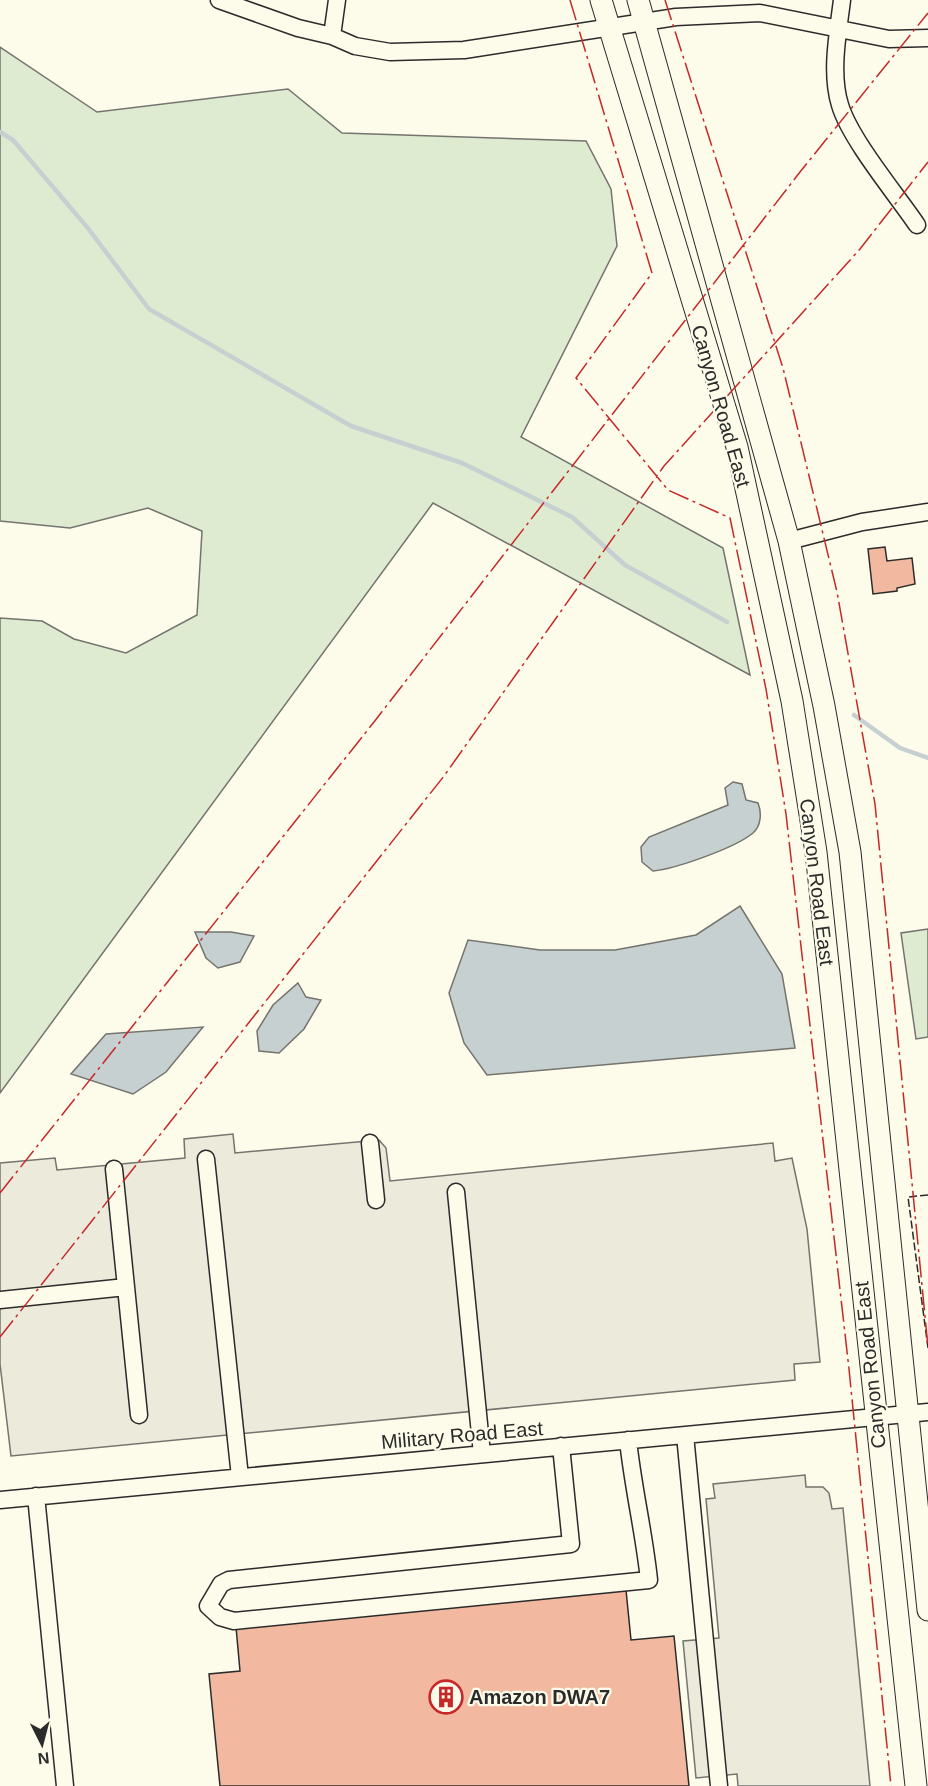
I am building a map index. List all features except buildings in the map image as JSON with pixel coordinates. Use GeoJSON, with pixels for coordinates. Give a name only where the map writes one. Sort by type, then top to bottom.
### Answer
{"type":"FeatureCollection","features":[{"type":"Feature","properties":{"kind":"main road","name":"Canyon Road East"},"geometry":{"type":"LineString","coordinates":[[601,0],[737,447],[792,701],[816,852],[916,1786]]}},
{"type":"Feature","properties":{"kind":"main road","name":"Canyon Road East"},"geometry":{"type":"LineString","coordinates":[[638,0],[789,541],[824,706],[850,852],[918,1413],[928,1610]]}},
{"type":"Feature","properties":{"kind":"main road"},"geometry":{"type":"LineString","coordinates":[[737,447],[771,532],[782,541],[789,541]]}},
{"type":"Feature","properties":{"kind":"street"},"geometry":{"type":"LineString","coordinates":[[219,0],[288,24],[332,36],[355,46],[390,52],[454,51],[676,17],[760,13],[889,39],[928,38]]}},
{"type":"Feature","properties":{"kind":"street"},"geometry":{"type":"LineString","coordinates":[[332,36],[337,0]]}},
{"type":"Feature","properties":{"kind":"street"},"geometry":{"type":"LineString","coordinates":[[842,0],[836,78],[840,105],[850,127],[917,225]]}},
{"type":"Feature","properties":{"kind":"street"},"geometry":{"type":"LineString","coordinates":[[789,541],[862,522],[928,512]]}},
{"type":"Feature","properties":{"kind":"street"},"geometry":{"type":"LineString","coordinates":[[370,1143],[376,1200]]}},
{"type":"Feature","properties":{"kind":"street"},"geometry":{"type":"LineString","coordinates":[[206,1160],[240,1477]]}},
{"type":"Feature","properties":{"kind":"street"},"geometry":{"type":"LineString","coordinates":[[114,1169],[139,1415]]}},
{"type":"Feature","properties":{"kind":"street"},"geometry":{"type":"LineString","coordinates":[[456,1192],[482,1454]]}},
{"type":"Feature","properties":{"kind":"street"},"geometry":{"type":"LineString","coordinates":[[0,1300],[126,1287]]}},
{"type":"Feature","properties":{"kind":"street","name":"Military Road East"},"geometry":{"type":"LineString","coordinates":[[0,1500],[918,1413]]}},
{"type":"Feature","properties":{"kind":"street"},"geometry":{"type":"LineString","coordinates":[[685,1435],[719,1786]]}},
{"type":"Feature","properties":{"kind":"street"},"geometry":{"type":"LineString","coordinates":[[561,1446],[571,1544],[230,1580],[220,1584],[208,1606],[220,1617],[234,1621],[649,1580],[644,1526],[634,1493],[628,1440]]}},
{"type":"Feature","properties":{"kind":"street"},"geometry":{"type":"LineString","coordinates":[[36,1496],[65,1786]]}},
{"type":"Feature","properties":{"kind":"green space"},"geometry":{"type":"Polygon","coordinates":[[[0,47],[97,112],[288,89],[342,133],[586,141],[611,189],[617,246],[521,437],[723,548],[750,675],[433,503],[0,1093],[0,618],[42,621],[74,639],[126,653],[197,615],[202,531],[148,508],[70,528],[0,521],[0,47]]]}},
{"type":"Feature","properties":{"kind":"green space"},"geometry":{"type":"Polygon","coordinates":[[[928,929],[928,1037],[916,1039],[901,933],[928,929]]]}},
{"type":"Feature","properties":{"kind":"shaded area"},"geometry":{"type":"Polygon","coordinates":[[[733,782],[742,784],[746,800],[758,803],[760,819],[753,833],[719,851],[675,866],[653,871],[642,862],[641,847],[649,837],[728,805],[725,788],[733,782]]]}},
{"type":"Feature","properties":{"kind":"shaded area"},"geometry":{"type":"Polygon","coordinates":[[[740,906],[782,974],[795,1048],[487,1075],[464,1043],[449,993],[468,940],[540,950],[615,950],[696,935],[740,906]]]}},
{"type":"Feature","properties":{"kind":"shaded area"},"geometry":{"type":"Polygon","coordinates":[[[195,932],[231,932],[254,936],[240,962],[218,968],[206,958],[195,932]]]}},
{"type":"Feature","properties":{"kind":"shaded area"},"geometry":{"type":"Polygon","coordinates":[[[298,983],[306,997],[321,1000],[304,1029],[279,1053],[259,1051],[257,1031],[273,1005],[298,983]]]}},
{"type":"Feature","properties":{"kind":"shaded area"},"geometry":{"type":"Polygon","coordinates":[[[203,1027],[166,1072],[133,1094],[71,1074],[106,1034],[203,1027]]]}},
{"type":"Feature","properties":{"kind":"shaded area"},"geometry":{"type":"Polygon","coordinates":[[[233,1134],[235,1153],[379,1140],[386,1148],[390,1181],[773,1143],[775,1161],[792,1158],[807,1229],[820,1362],[794,1364],[795,1380],[11,1456],[0,1364],[0,1163],[55,1158],[57,1170],[185,1158],[184,1139],[233,1134]]]}},
{"type":"Feature","properties":{"kind":"shaded area"},"geometry":{"type":"Polygon","coordinates":[[[805,1475],[806,1487],[823,1487],[829,1493],[832,1509],[843,1508],[870,1786],[738,1786],[737,1774],[696,1778],[683,1641],[719,1638],[706,1499],[715,1498],[713,1484],[805,1475]]]}},
{"type":"Feature","properties":{"kind":"waterway"},"geometry":{"type":"LineString","coordinates":[[0,132],[13,140],[87,227],[149,309],[351,426],[462,463],[572,517],[625,565],[727,622]]}},
{"type":"Feature","properties":{"kind":"waterway"},"geometry":{"type":"LineString","coordinates":[[854,715],[900,748],[928,758]]}},
{"type":"Feature","properties":{"kind":"fence"},"geometry":{"type":"LineString","coordinates":[[928,1195],[908,1197],[928,1348]]}},
{"type":"Feature","properties":{"kind":"power"},"geometry":{"type":"LineString","coordinates":[[570,0],[652,273],[576,378],[668,490],[730,518],[766,689],[786,814],[849,1369],[891,1786]]}},
{"type":"Feature","properties":{"kind":"power"},"geometry":{"type":"LineString","coordinates":[[665,0],[783,368],[837,592],[875,804],[928,1347]]}},
{"type":"Feature","properties":{"kind":"power"},"geometry":{"type":"LineString","coordinates":[[0,1193],[374,722],[800,172],[928,13]]}},
{"type":"Feature","properties":{"kind":"power"},"geometry":{"type":"LineString","coordinates":[[0,1337],[444,776],[664,466],[860,249],[928,162]]}},
{"type":"Feature","properties":{"kind":"place","name":"Amazon DWA7"},"geometry":{"type":"Point","coordinates":[446,1697]}}]}
